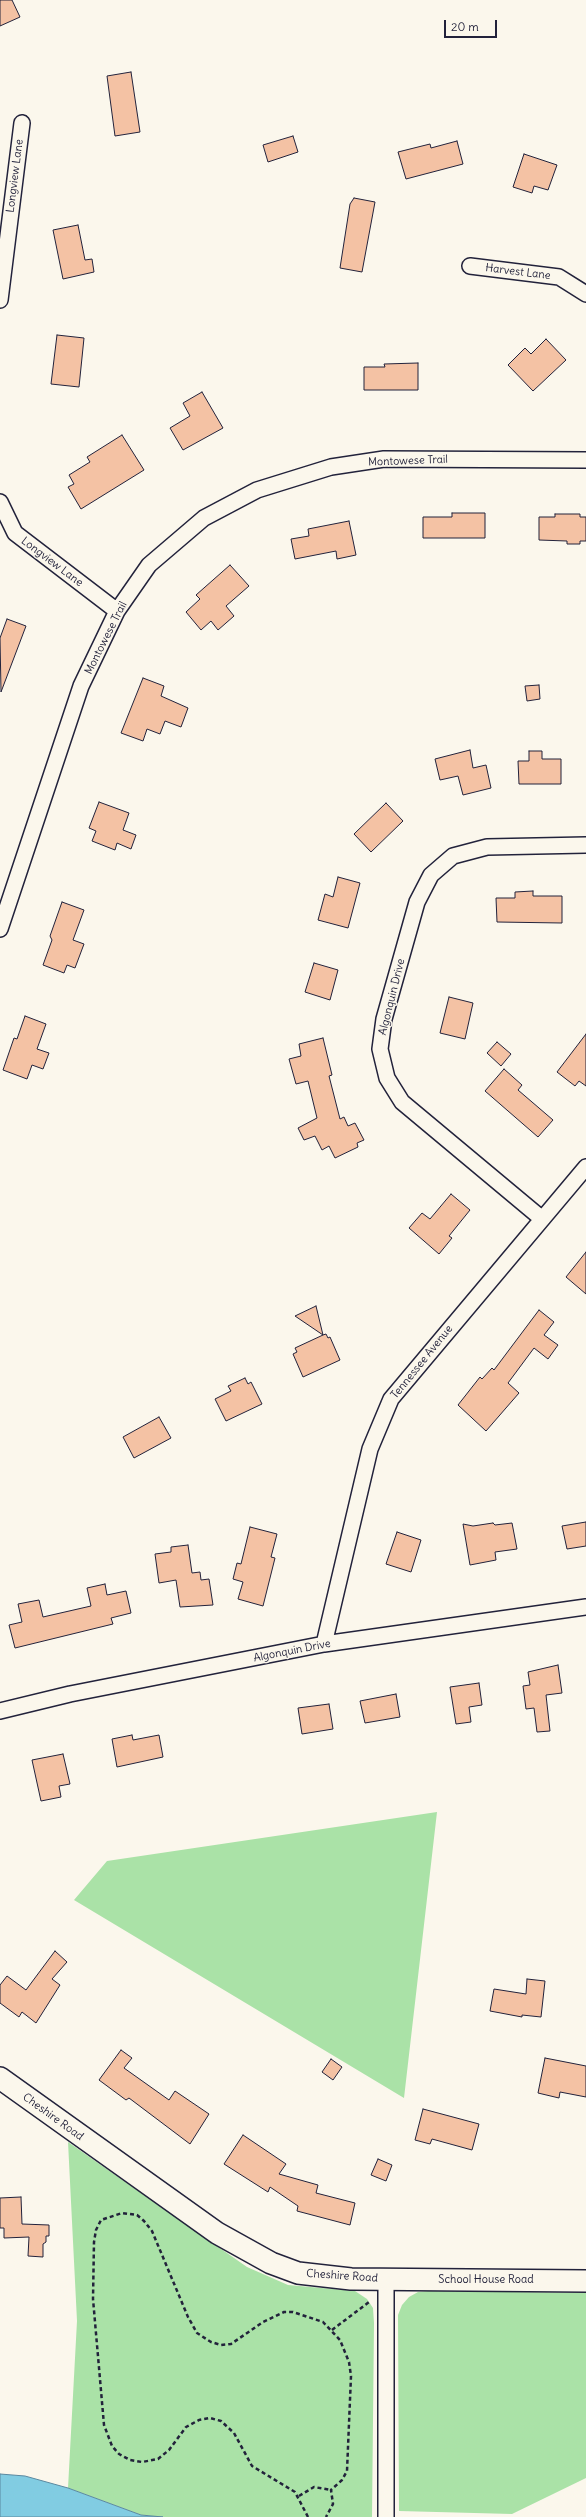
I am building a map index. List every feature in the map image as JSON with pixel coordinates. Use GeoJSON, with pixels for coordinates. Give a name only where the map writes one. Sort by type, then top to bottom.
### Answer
{"type":"FeatureCollection","features":[{"type":"Feature","properties":{"kind":"street","name":"Longview Lane"},"geometry":{"type":"LineString","coordinates":[[0,300],[22,123]]}},
{"type":"Feature","properties":{"kind":"street","name":"Harvest Lane"},"geometry":{"type":"LineString","coordinates":[[470,266],[559,277],[586,294]]}},
{"type":"Feature","properties":{"kind":"street","name":"Montowese Trail"},"geometry":{"type":"LineString","coordinates":[[0,929],[81,686],[117,611],[149,565],[204,518],[256,490],[331,466],[384,459],[586,460]]}},
{"type":"Feature","properties":{"kind":"street","name":"Longview Lane"},"geometry":{"type":"LineString","coordinates":[[0,502],[16,533],[117,611]]}},
{"type":"Feature","properties":{"kind":"street","name":"Algonquin Drive"},"geometry":{"type":"LineString","coordinates":[[541,1218],[402,1102],[387,1078],[380,1050],[384,1019],[417,902],[431,876],[453,856],[488,847],[586,844]]}},
{"type":"Feature","properties":{"kind":"street","name":"Tennessee Avenue"},"geometry":{"type":"LineString","coordinates":[[324,1644],[370,1450],[391,1399],[541,1218],[586,1167]]}},
{"type":"Feature","properties":{"kind":"street","name":"Algonquin Drive"},"geometry":{"type":"LineString","coordinates":[[0,1711],[70,1694],[324,1644],[586,1607]]}},
{"type":"Feature","properties":{"kind":"street","name":"Cheshire Road"},"geometry":{"type":"LineString","coordinates":[[0,2078],[217,2232],[254,2255],[298,2273],[324,2277],[386,2280],[386,2517]]}},
{"type":"Feature","properties":{"kind":"street","name":"School House Road"},"geometry":{"type":"LineString","coordinates":[[386,2280],[586,2281]]}},
{"type":"Feature","properties":{"kind":"path"},"geometry":{"type":"LineString","coordinates":[[308,2517],[298,2496],[258,2471],[248,2460],[228,2426],[210,2418],[199,2420],[186,2427],[170,2450],[158,2459],[142,2462],[130,2460],[119,2454],[112,2446],[104,2425],[93,2299],[96,2230],[101,2220],[115,2214],[137,2215],[144,2222],[152,2231],[188,2317],[197,2333],[211,2342],[221,2345],[231,2344],[263,2322],[284,2312],[323,2322],[332,2330],[346,2352],[351,2376],[347,2471],[342,2480],[331,2490]]}},
{"type":"Feature","properties":{"kind":"path"},"geometry":{"type":"LineString","coordinates":[[332,2330],[369,2302]]}},
{"type":"Feature","properties":{"kind":"path"},"geometry":{"type":"LineString","coordinates":[[298,2496],[314,2487],[331,2490]]}},
{"type":"Feature","properties":{"kind":"path"},"geometry":{"type":"LineString","coordinates":[[326,2517],[334,2504],[331,2490]]}},
{"type":"Feature","properties":{"kind":"green space"},"geometry":{"type":"Polygon","coordinates":[[[437,1812],[404,2098],[74,1900],[107,1861],[437,1812]]]}},
{"type":"Feature","properties":{"kind":"green space"},"geometry":{"type":"Polygon","coordinates":[[[68,2142],[247,2267],[288,2285],[355,2291],[367,2299],[373,2308],[374,2323],[372,2517],[163,2517],[141,2515],[68,2488],[77,2321],[68,2142]]]}},
{"type":"Feature","properties":{"kind":"green space"},"geometry":{"type":"Polygon","coordinates":[[[418,2292],[586,2293],[586,2478],[512,2514],[399,2511],[398,2315],[402,2305],[409,2297],[418,2292]]]}},
{"type":"Feature","properties":{"kind":"water"},"geometry":{"type":"Polygon","coordinates":[[[0,2474],[25,2476],[68,2488],[141,2515],[163,2517],[0,2517],[0,2474]]]}},
{"type":"Feature","properties":{"kind":"building"},"geometry":{"type":"Polygon","coordinates":[[[0,0],[12,0],[20,17],[0,26],[0,0]]]}},
{"type":"Feature","properties":{"kind":"building"},"geometry":{"type":"Polygon","coordinates":[[[131,72],[140,132],[115,136],[107,76],[131,72]]]}},
{"type":"Feature","properties":{"kind":"building"},"geometry":{"type":"Polygon","coordinates":[[[293,136],[298,152],[268,162],[263,145],[293,136]]]}},
{"type":"Feature","properties":{"kind":"building"},"geometry":{"type":"Polygon","coordinates":[[[457,141],[463,164],[406,179],[398,152],[430,144],[431,148],[457,141]]]}},
{"type":"Feature","properties":{"kind":"building"},"geometry":{"type":"Polygon","coordinates":[[[524,154],[557,165],[548,190],[534,186],[532,193],[513,187],[524,154]]]}},
{"type":"Feature","properties":{"kind":"building"},"geometry":{"type":"Polygon","coordinates":[[[354,198],[375,202],[362,272],[340,268],[350,204],[354,198]]]}},
{"type":"Feature","properties":{"kind":"building"},"geometry":{"type":"Polygon","coordinates":[[[78,225],[85,260],[92,259],[94,272],[63,279],[53,230],[78,225]]]}},
{"type":"Feature","properties":{"kind":"building"},"geometry":{"type":"Polygon","coordinates":[[[57,335],[84,338],[79,387],[51,384],[57,335]]]}},
{"type":"Feature","properties":{"kind":"building"},"geometry":{"type":"Polygon","coordinates":[[[546,339],[566,360],[533,391],[508,365],[525,348],[531,354],[546,339]]]}},
{"type":"Feature","properties":{"kind":"building"},"geometry":{"type":"Polygon","coordinates":[[[418,363],[418,390],[364,390],[364,367],[385,367],[384,364],[418,363]]]}},
{"type":"Feature","properties":{"kind":"building"},"geometry":{"type":"Polygon","coordinates":[[[202,392],[223,428],[183,450],[170,428],[190,416],[183,403],[202,392]]]}},
{"type":"Feature","properties":{"kind":"building"},"geometry":{"type":"Polygon","coordinates":[[[122,435],[144,470],[81,509],[68,487],[74,484],[69,475],[90,462],[87,457],[122,435]]]}},
{"type":"Feature","properties":{"kind":"building"},"geometry":{"type":"Polygon","coordinates":[[[452,513],[485,513],[485,538],[423,538],[423,517],[452,517],[452,513]]]}},
{"type":"Feature","properties":{"kind":"building"},"geometry":{"type":"Polygon","coordinates":[[[555,514],[580,514],[580,517],[586,517],[586,541],[580,541],[580,544],[567,544],[567,541],[539,540],[539,517],[555,517],[555,514]]]}},
{"type":"Feature","properties":{"kind":"building"},"geometry":{"type":"Polygon","coordinates":[[[349,521],[356,555],[337,559],[336,551],[295,559],[291,539],[309,536],[308,529],[349,521]]]}},
{"type":"Feature","properties":{"kind":"building"},"geometry":{"type":"Polygon","coordinates":[[[230,565],[249,586],[226,606],[234,616],[218,630],[211,621],[201,630],[186,612],[200,599],[196,595],[230,565]]]}},
{"type":"Feature","properties":{"kind":"building"},"geometry":{"type":"Polygon","coordinates":[[[7,619],[26,626],[1,692],[0,638],[7,619]]]}},
{"type":"Feature","properties":{"kind":"building"},"geometry":{"type":"Polygon","coordinates":[[[143,678],[164,686],[161,696],[188,708],[181,727],[165,721],[160,734],[147,729],[143,741],[121,733],[143,678]]]}},
{"type":"Feature","properties":{"kind":"building"},"geometry":{"type":"Polygon","coordinates":[[[539,685],[540,699],[527,701],[525,686],[539,685]]]}},
{"type":"Feature","properties":{"kind":"building"},"geometry":{"type":"Polygon","coordinates":[[[470,750],[473,768],[486,765],[491,788],[463,795],[458,776],[440,780],[435,759],[470,750]]]}},
{"type":"Feature","properties":{"kind":"building"},"geometry":{"type":"Polygon","coordinates":[[[529,751],[542,751],[542,759],[561,759],[561,784],[519,784],[518,761],[529,761],[529,751]]]}},
{"type":"Feature","properties":{"kind":"building"},"geometry":{"type":"Polygon","coordinates":[[[99,802],[129,813],[123,830],[136,835],[131,849],[117,843],[115,850],[92,841],[96,831],[89,828],[99,802]]]}},
{"type":"Feature","properties":{"kind":"building"},"geometry":{"type":"Polygon","coordinates":[[[386,803],[403,821],[371,852],[354,834],[386,803]]]}},
{"type":"Feature","properties":{"kind":"building"},"geometry":{"type":"Polygon","coordinates":[[[338,877],[360,883],[348,928],[318,920],[325,894],[333,897],[338,877]]]}},
{"type":"Feature","properties":{"kind":"building"},"geometry":{"type":"Polygon","coordinates":[[[533,891],[533,896],[562,896],[562,923],[497,922],[496,898],[515,898],[515,892],[533,891]]]}},
{"type":"Feature","properties":{"kind":"building"},"geometry":{"type":"Polygon","coordinates":[[[62,902],[84,910],[73,940],[84,944],[75,968],[67,965],[64,973],[43,965],[52,940],[50,936],[62,902]]]}},
{"type":"Feature","properties":{"kind":"building"},"geometry":{"type":"Polygon","coordinates":[[[314,963],[338,970],[330,1000],[305,992],[314,963]]]}},
{"type":"Feature","properties":{"kind":"building"},"geometry":{"type":"Polygon","coordinates":[[[449,997],[473,1003],[465,1039],[440,1033],[449,997]]]}},
{"type":"Feature","properties":{"kind":"building"},"geometry":{"type":"Polygon","coordinates":[[[25,1016],[46,1024],[37,1049],[49,1053],[43,1069],[32,1065],[27,1079],[3,1070],[14,1038],[17,1039],[25,1016]]]}},
{"type":"Feature","properties":{"kind":"building"},"geometry":{"type":"Polygon","coordinates":[[[586,1034],[586,1086],[579,1081],[575,1086],[557,1072],[586,1034]]]}},
{"type":"Feature","properties":{"kind":"building"},"geometry":{"type":"Polygon","coordinates":[[[323,1038],[332,1075],[329,1076],[340,1119],[344,1117],[348,1126],[355,1123],[364,1140],[357,1143],[358,1147],[335,1158],[329,1146],[322,1150],[315,1136],[304,1140],[298,1128],[317,1118],[308,1081],[296,1084],[289,1059],[301,1056],[299,1044],[323,1038]]]}},
{"type":"Feature","properties":{"kind":"building"},"geometry":{"type":"Polygon","coordinates":[[[497,1042],[511,1054],[501,1066],[487,1053],[497,1042]]]}},
{"type":"Feature","properties":{"kind":"building"},"geometry":{"type":"Polygon","coordinates":[[[504,1069],[522,1085],[518,1090],[553,1120],[538,1137],[485,1091],[504,1069]]]}},
{"type":"Feature","properties":{"kind":"building"},"geometry":{"type":"Polygon","coordinates":[[[451,1194],[470,1210],[449,1236],[452,1238],[439,1254],[409,1228],[422,1213],[430,1219],[451,1194]]]}},
{"type":"Feature","properties":{"kind":"building"},"geometry":{"type":"Polygon","coordinates":[[[586,1252],[586,1294],[566,1277],[586,1252]]]}},
{"type":"Feature","properties":{"kind":"building"},"geometry":{"type":"Polygon","coordinates":[[[316,1306],[323,1335],[295,1316],[316,1306]]]}},
{"type":"Feature","properties":{"kind":"building"},"geometry":{"type":"Polygon","coordinates":[[[539,1310],[554,1322],[544,1335],[558,1345],[548,1359],[534,1348],[508,1383],[519,1393],[486,1431],[458,1405],[480,1377],[482,1379],[492,1368],[494,1370],[539,1310]]]}},
{"type":"Feature","properties":{"kind":"building"},"geometry":{"type":"Polygon","coordinates":[[[326,1334],[328,1338],[330,1337],[340,1360],[303,1377],[293,1354],[297,1352],[295,1348],[326,1334]]]}},
{"type":"Feature","properties":{"kind":"building"},"geometry":{"type":"Polygon","coordinates":[[[245,1378],[248,1384],[251,1382],[262,1404],[226,1421],[215,1399],[231,1391],[228,1386],[245,1378]]]}},
{"type":"Feature","properties":{"kind":"building"},"geometry":{"type":"Polygon","coordinates":[[[159,1417],[171,1438],[134,1458],[123,1437],[159,1417]]]}},
{"type":"Feature","properties":{"kind":"building"},"geometry":{"type":"Polygon","coordinates":[[[586,1522],[586,1546],[567,1549],[562,1526],[586,1522]]]}},
{"type":"Feature","properties":{"kind":"building"},"geometry":{"type":"Polygon","coordinates":[[[493,1523],[495,1525],[512,1523],[517,1549],[495,1552],[496,1560],[470,1565],[463,1524],[473,1526],[493,1523]]]}},
{"type":"Feature","properties":{"kind":"building"},"geometry":{"type":"Polygon","coordinates":[[[250,1527],[277,1534],[271,1557],[275,1558],[263,1606],[238,1599],[243,1582],[233,1579],[237,1563],[241,1564],[250,1527]]]}},
{"type":"Feature","properties":{"kind":"building"},"geometry":{"type":"Polygon","coordinates":[[[397,1532],[421,1540],[411,1572],[386,1564],[397,1532]]]}},
{"type":"Feature","properties":{"kind":"building"},"geometry":{"type":"Polygon","coordinates":[[[188,1545],[192,1573],[200,1572],[201,1580],[209,1579],[213,1605],[180,1607],[176,1580],[159,1583],[155,1554],[171,1552],[171,1547],[188,1545]]]}},
{"type":"Feature","properties":{"kind":"building"},"geometry":{"type":"Polygon","coordinates":[[[105,1584],[107,1595],[126,1591],[131,1613],[111,1618],[113,1624],[15,1648],[9,1625],[22,1622],[18,1604],[39,1600],[43,1617],[91,1606],[87,1588],[105,1584]]]}},
{"type":"Feature","properties":{"kind":"building"},"geometry":{"type":"Polygon","coordinates":[[[558,1665],[562,1693],[546,1695],[550,1731],[537,1732],[534,1708],[526,1709],[523,1686],[530,1685],[528,1672],[558,1665]]]}},
{"type":"Feature","properties":{"kind":"building"},"geometry":{"type":"Polygon","coordinates":[[[479,1683],[482,1705],[469,1707],[471,1722],[456,1724],[450,1687],[479,1683]]]}},
{"type":"Feature","properties":{"kind":"building"},"geometry":{"type":"Polygon","coordinates":[[[396,1694],[400,1717],[365,1723],[360,1701],[396,1694]]]}},
{"type":"Feature","properties":{"kind":"building"},"geometry":{"type":"Polygon","coordinates":[[[329,1704],[333,1729],[302,1734],[298,1708],[329,1704]]]}},
{"type":"Feature","properties":{"kind":"building"},"geometry":{"type":"Polygon","coordinates":[[[132,1735],[133,1740],[159,1735],[163,1757],[117,1767],[112,1739],[132,1735]]]}},
{"type":"Feature","properties":{"kind":"building"},"geometry":{"type":"Polygon","coordinates":[[[63,1754],[70,1784],[59,1786],[61,1797],[41,1801],[32,1760],[63,1754]]]}},
{"type":"Feature","properties":{"kind":"building"},"geometry":{"type":"Polygon","coordinates":[[[55,1951],[67,1962],[52,1979],[60,1985],[36,2023],[22,2012],[19,2017],[0,2003],[0,1985],[7,1976],[26,1990],[55,1951]]]}},
{"type":"Feature","properties":{"kind":"building"},"geometry":{"type":"Polygon","coordinates":[[[527,1979],[545,1981],[541,2017],[522,2015],[522,2017],[490,2011],[494,1989],[526,1994],[527,1979]]]}},
{"type":"Feature","properties":{"kind":"building"},"geometry":{"type":"Polygon","coordinates":[[[121,2050],[132,2058],[124,2068],[169,2100],[175,2091],[209,2114],[190,2144],[129,2098],[126,2100],[99,2080],[121,2050]]]}},
{"type":"Feature","properties":{"kind":"building"},"geometry":{"type":"Polygon","coordinates":[[[545,2058],[586,2066],[586,2097],[560,2092],[559,2098],[538,2093],[545,2058]]]}},
{"type":"Feature","properties":{"kind":"building"},"geometry":{"type":"Polygon","coordinates":[[[331,2059],[342,2067],[333,2080],[322,2072],[331,2059]]]}},
{"type":"Feature","properties":{"kind":"building"},"geometry":{"type":"Polygon","coordinates":[[[423,2109],[479,2124],[472,2150],[432,2139],[430,2144],[415,2140],[423,2109]]]}},
{"type":"Feature","properties":{"kind":"building"},"geometry":{"type":"Polygon","coordinates":[[[243,2135],[286,2164],[279,2174],[318,2185],[316,2193],[355,2203],[350,2225],[297,2211],[298,2206],[270,2187],[268,2192],[224,2164],[243,2135]]]}},
{"type":"Feature","properties":{"kind":"building"},"geometry":{"type":"Polygon","coordinates":[[[378,2159],[392,2165],[386,2181],[371,2175],[378,2159]]]}},
{"type":"Feature","properties":{"kind":"building"},"geometry":{"type":"Polygon","coordinates":[[[21,2197],[22,2224],[49,2225],[49,2236],[46,2236],[46,2242],[43,2244],[43,2257],[28,2256],[29,2237],[4,2238],[4,2228],[0,2228],[0,2198],[21,2197]]]}}]}
